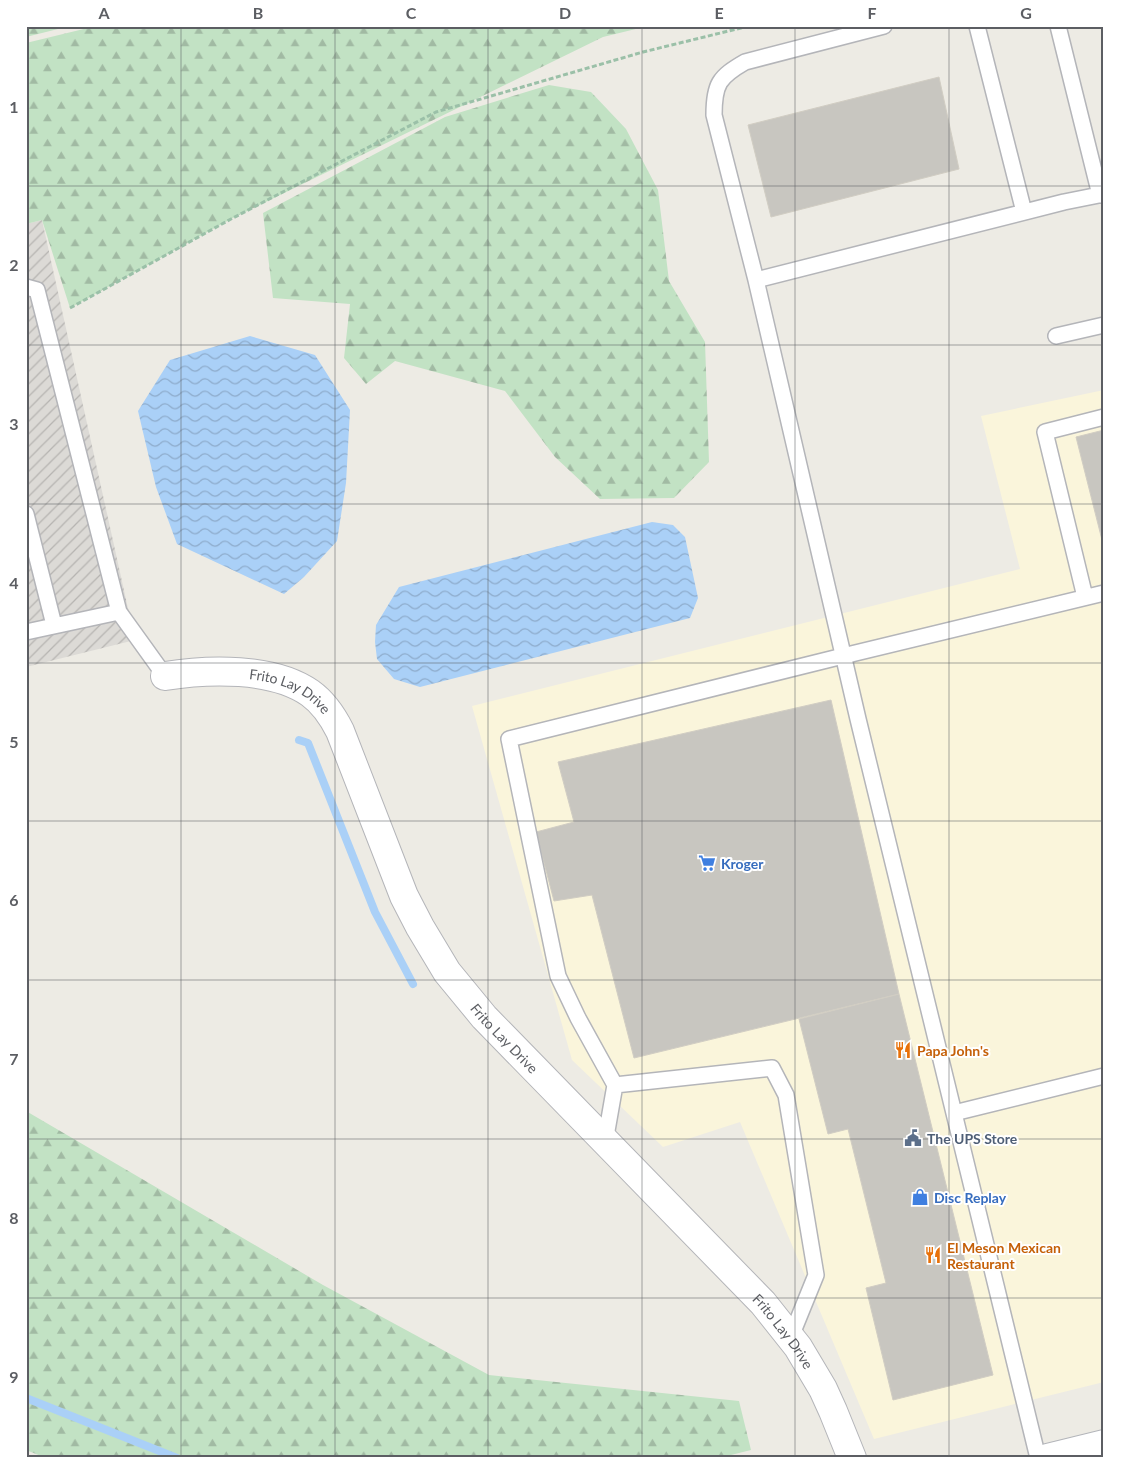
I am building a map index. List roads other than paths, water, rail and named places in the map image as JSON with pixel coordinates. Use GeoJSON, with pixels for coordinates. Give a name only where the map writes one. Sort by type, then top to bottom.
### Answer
{"type":"FeatureCollection","features":[{"type":"Feature","properties":{"kind":"street","name":"Frito Lay Drive"},"geometry":{"type":"LineString","coordinates":[[165,676],[189,672],[228,671],[282,680],[308,692],[331,713],[404,896],[447,972],[484,1017],[763,1304],[798,1347],[823,1389],[852,1458]]}},
{"type":"Feature","properties":{"kind":"street"},"geometry":{"type":"LineString","coordinates":[[1047,1458],[1104,1444]]}},
{"type":"Feature","properties":{"kind":"lane"},"geometry":{"type":"LineString","coordinates":[[884,26],[745,62],[730,71],[720,82],[714,96],[714,115],[756,280],[843,656],[1038,1458]]}},
{"type":"Feature","properties":{"kind":"lane"},"geometry":{"type":"LineString","coordinates":[[977,26],[1024,212]]}},
{"type":"Feature","properties":{"kind":"lane"},"geometry":{"type":"LineString","coordinates":[[756,280],[1064,202],[1102,195],[1058,26]]}},
{"type":"Feature","properties":{"kind":"lane"},"geometry":{"type":"LineString","coordinates":[[26,287],[37,290],[119,612],[165,676]]}},
{"type":"Feature","properties":{"kind":"lane"},"geometry":{"type":"LineString","coordinates":[[1056,336],[1104,325]]}},
{"type":"Feature","properties":{"kind":"lane"},"geometry":{"type":"LineString","coordinates":[[1086,597],[1045,432],[1104,417]]}},
{"type":"Feature","properties":{"kind":"lane"},"geometry":{"type":"LineString","coordinates":[[26,514],[54,625]]}},
{"type":"Feature","properties":{"kind":"lane"},"geometry":{"type":"LineString","coordinates":[[605,1142],[616,1085],[578,1018],[558,976],[509,739],[1104,593]]}},
{"type":"Feature","properties":{"kind":"lane"},"geometry":{"type":"LineString","coordinates":[[26,632],[119,612]]}},
{"type":"Feature","properties":{"kind":"lane"},"geometry":{"type":"LineString","coordinates":[[616,1085],[772,1068],[786,1095],[816,1275],[790,1339]]}},
{"type":"Feature","properties":{"kind":"lane"},"geometry":{"type":"LineString","coordinates":[[954,1113],[1104,1076]]}},
{"type":"Feature","properties":{"kind":"water"},"geometry":{"type":"Polygon","coordinates":[[[250,336],[315,355],[350,410],[346,483],[337,541],[304,577],[284,594],[177,544],[156,487],[138,411],[170,360],[250,336]]]}},
{"type":"Feature","properties":{"kind":"water"},"geometry":{"type":"Polygon","coordinates":[[[652,522],[673,525],[685,537],[698,598],[690,618],[420,687],[394,679],[377,659],[376,625],[399,587],[652,522]]]}},
{"type":"Feature","properties":{"kind":"waterway"},"geometry":{"type":"LineString","coordinates":[[299,740],[308,743],[375,912],[413,984]]}},
{"type":"Feature","properties":{"kind":"waterway"},"geometry":{"type":"LineString","coordinates":[[26,1398],[177,1458]]}},
{"type":"Feature","properties":{"kind":"place","name":"Kroger"},"geometry":{"type":"Point","coordinates":[707,863]}},
{"type":"Feature","properties":{"kind":"place","name":"Papa John's"},"geometry":{"type":"Point","coordinates":[903,1050]}},
{"type":"Feature","properties":{"kind":"place","name":"The UPS Store"},"geometry":{"type":"Point","coordinates":[913,1138]}},
{"type":"Feature","properties":{"kind":"place","name":"Disc Replay"},"geometry":{"type":"Point","coordinates":[920,1197]}},
{"type":"Feature","properties":{"kind":"place","name":"El Meson Mexican Restaurant"},"geometry":{"type":"Point","coordinates":[933,1255]}}]}
